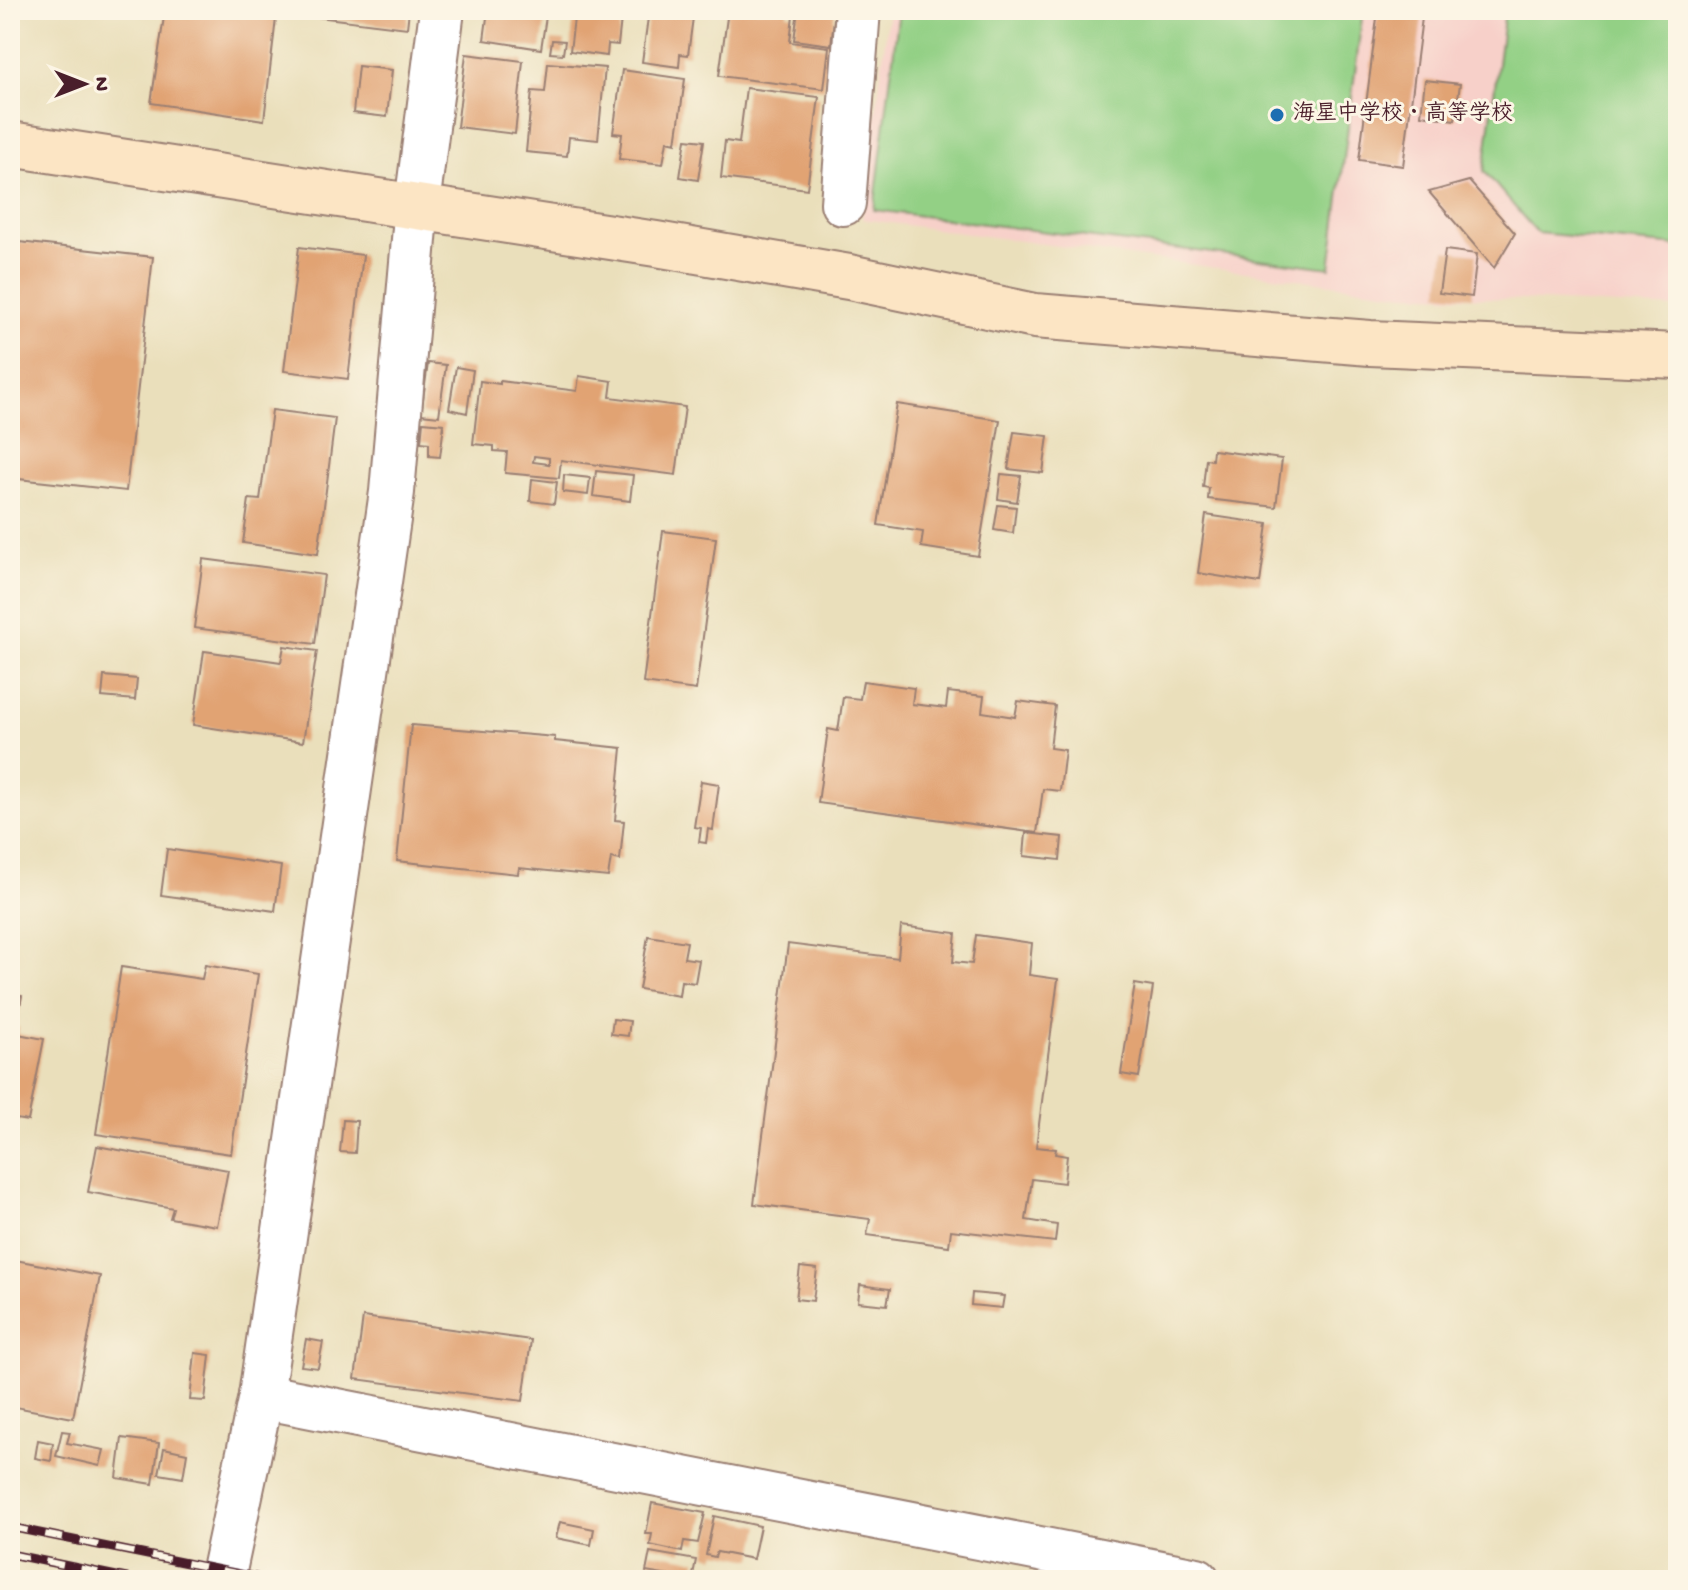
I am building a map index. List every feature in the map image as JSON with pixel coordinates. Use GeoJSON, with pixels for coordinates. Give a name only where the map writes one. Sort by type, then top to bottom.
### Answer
{"type":"FeatureCollection","features":[{"type":"Feature","properties":{"kind":"street"},"geometry":{"type":"LineString","coordinates":[[222,1580],[261,1396],[392,492],[417,205],[442,10]]}},
{"type":"Feature","properties":{"kind":"street"},"geometry":{"type":"LineString","coordinates":[[843,203],[858,10]]}},
{"type":"Feature","properties":{"kind":"street"},"geometry":{"type":"LineString","coordinates":[[10,144],[417,205],[849,277],[1035,316],[1370,343],[1678,356]]}},
{"type":"Feature","properties":{"kind":"street"},"geometry":{"type":"LineString","coordinates":[[261,1396],[1197,1580]]}},
{"type":"Feature","properties":{"kind":"shaded area","name":"海星中学校・高等学校"},"geometry":{"type":"Polygon","coordinates":[[[889,10],[1678,10],[1678,308],[1404,294],[862,219],[889,10]]]}},
{"type":"Feature","properties":{"kind":"green space"},"geometry":{"type":"Polygon","coordinates":[[[899,10],[1363,10],[1330,268],[874,210],[899,10]]]}},
{"type":"Feature","properties":{"kind":"green space"},"geometry":{"type":"Polygon","coordinates":[[[1505,10],[1678,10],[1678,246],[1537,233],[1484,171],[1505,10]]]}},
{"type":"Feature","properties":{"kind":"building"},"geometry":{"type":"Polygon","coordinates":[[[165,10],[277,10],[264,120],[151,103],[165,10]]]}},
{"type":"Feature","properties":{"kind":"building"},"geometry":{"type":"Polygon","coordinates":[[[286,10],[409,10],[407,28],[286,13],[286,10]]]}},
{"type":"Feature","properties":{"kind":"building"},"geometry":{"type":"Polygon","coordinates":[[[488,10],[547,10],[541,49],[484,40],[488,10]]]}},
{"type":"Feature","properties":{"kind":"building"},"geometry":{"type":"Polygon","coordinates":[[[575,10],[622,10],[618,45],[608,44],[607,56],[570,51],[575,10]]]}},
{"type":"Feature","properties":{"kind":"building"},"geometry":{"type":"Polygon","coordinates":[[[649,10],[694,10],[688,55],[680,54],[679,67],[642,62],[649,10]]]}},
{"type":"Feature","properties":{"kind":"building"},"geometry":{"type":"Polygon","coordinates":[[[728,10],[788,10],[787,14],[793,15],[790,42],[829,47],[824,89],[719,76],[728,10]]]}},
{"type":"Feature","properties":{"kind":"building"},"geometry":{"type":"Polygon","coordinates":[[[798,10],[835,10],[831,45],[794,40],[798,10]]]}},
{"type":"Feature","properties":{"kind":"building"},"geometry":{"type":"Polygon","coordinates":[[[1378,10],[1423,10],[1403,166],[1359,160],[1378,10]]]}},
{"type":"Feature","properties":{"kind":"building"},"geometry":{"type":"Polygon","coordinates":[[[552,40],[565,41],[563,54],[550,53],[552,40]]]}},
{"type":"Feature","properties":{"kind":"building"},"geometry":{"type":"Polygon","coordinates":[[[466,54],[523,61],[515,134],[457,127],[466,54]]]}},
{"type":"Feature","properties":{"kind":"building"},"geometry":{"type":"Polygon","coordinates":[[[548,63],[605,68],[598,140],[569,137],[567,156],[526,152],[532,91],[545,92],[548,63]]]}},
{"type":"Feature","properties":{"kind":"building"},"geometry":{"type":"Polygon","coordinates":[[[358,66],[392,70],[387,117],[353,113],[358,66]]]}},
{"type":"Feature","properties":{"kind":"building"},"geometry":{"type":"Polygon","coordinates":[[[622,70],[685,79],[676,143],[667,141],[663,164],[619,159],[622,134],[613,133],[622,70]]]}},
{"type":"Feature","properties":{"kind":"building"},"geometry":{"type":"Polygon","coordinates":[[[1425,80],[1460,84],[1455,120],[1421,115],[1425,80]]]}},
{"type":"Feature","properties":{"kind":"building"},"geometry":{"type":"Polygon","coordinates":[[[746,88],[819,97],[807,189],[721,178],[725,141],[739,143],[746,88]]]}},
{"type":"Feature","properties":{"kind":"building"},"geometry":{"type":"Polygon","coordinates":[[[686,139],[704,141],[698,180],[680,177],[686,139]]]}},
{"type":"Feature","properties":{"kind":"building"},"geometry":{"type":"Polygon","coordinates":[[[1469,181],[1515,233],[1494,268],[1429,192],[1469,181]]]}},
{"type":"Feature","properties":{"kind":"building"},"geometry":{"type":"Polygon","coordinates":[[[10,241],[153,257],[126,491],[10,478],[10,241]]]}},
{"type":"Feature","properties":{"kind":"building"},"geometry":{"type":"Polygon","coordinates":[[[299,247],[363,255],[348,379],[284,371],[299,247]]]}},
{"type":"Feature","properties":{"kind":"building"},"geometry":{"type":"Polygon","coordinates":[[[1445,250],[1477,254],[1472,297],[1439,293],[1445,250]]]}},
{"type":"Feature","properties":{"kind":"building"},"geometry":{"type":"Polygon","coordinates":[[[428,363],[446,365],[439,416],[421,414],[428,363]]]}},
{"type":"Feature","properties":{"kind":"building"},"geometry":{"type":"Polygon","coordinates":[[[456,367],[473,370],[467,413],[449,409],[456,367]]]}},
{"type":"Feature","properties":{"kind":"building"},"geometry":{"type":"Polygon","coordinates":[[[579,376],[612,381],[610,397],[685,407],[676,475],[561,460],[559,478],[505,473],[507,452],[494,451],[494,446],[473,444],[480,381],[577,391],[579,376]],[[534,456],[533,462],[549,464],[549,458],[534,456]]]}},
{"type":"Feature","properties":{"kind":"building"},"geometry":{"type":"Polygon","coordinates":[[[897,404],[1000,420],[978,556],[921,547],[923,532],[878,525],[897,404]]]}},
{"type":"Feature","properties":{"kind":"building"},"geometry":{"type":"Polygon","coordinates":[[[272,410],[335,418],[318,554],[243,543],[249,499],[260,500],[272,410]]]}},
{"type":"Feature","properties":{"kind":"building"},"geometry":{"type":"Polygon","coordinates":[[[423,422],[444,424],[440,457],[429,456],[429,443],[421,442],[423,422]]]}},
{"type":"Feature","properties":{"kind":"building"},"geometry":{"type":"Polygon","coordinates":[[[1014,432],[1048,436],[1043,473],[1008,469],[1014,432]]]}},
{"type":"Feature","properties":{"kind":"building"},"geometry":{"type":"Polygon","coordinates":[[[1213,450],[1282,459],[1276,507],[1208,499],[1209,488],[1203,487],[1206,459],[1212,460],[1213,450]]]}},
{"type":"Feature","properties":{"kind":"building"},"geometry":{"type":"Polygon","coordinates":[[[596,471],[633,475],[630,501],[593,496],[596,471]]]}},
{"type":"Feature","properties":{"kind":"building"},"geometry":{"type":"Polygon","coordinates":[[[1001,474],[1021,476],[1017,502],[998,499],[1001,474]]]}},
{"type":"Feature","properties":{"kind":"building"},"geometry":{"type":"Polygon","coordinates":[[[564,475],[590,478],[588,495],[563,492],[564,475]]]}},
{"type":"Feature","properties":{"kind":"building"},"geometry":{"type":"Polygon","coordinates":[[[532,479],[557,482],[554,504],[530,501],[532,479]]]}},
{"type":"Feature","properties":{"kind":"building"},"geometry":{"type":"Polygon","coordinates":[[[998,505],[1016,507],[1013,533],[994,530],[998,505]]]}},
{"type":"Feature","properties":{"kind":"building"},"geometry":{"type":"Polygon","coordinates":[[[1206,515],[1268,524],[1260,583],[1198,573],[1206,515]]]}},
{"type":"Feature","properties":{"kind":"building"},"geometry":{"type":"Polygon","coordinates":[[[663,531],[716,538],[696,690],[643,683],[663,531]]]}},
{"type":"Feature","properties":{"kind":"building"},"geometry":{"type":"Polygon","coordinates":[[[203,559],[324,575],[315,644],[194,628],[203,559]]]}},
{"type":"Feature","properties":{"kind":"building"},"geometry":{"type":"Polygon","coordinates":[[[284,646],[317,651],[303,742],[193,725],[204,651],[281,662],[284,646]]]}},
{"type":"Feature","properties":{"kind":"building"},"geometry":{"type":"Polygon","coordinates":[[[104,676],[137,679],[135,700],[102,697],[104,676]]]}},
{"type":"Feature","properties":{"kind":"building"},"geometry":{"type":"Polygon","coordinates":[[[863,681],[914,688],[912,704],[946,708],[948,692],[984,696],[982,712],[1015,717],[1018,701],[1055,706],[1050,748],[1065,750],[1060,791],[1043,789],[1037,833],[818,803],[828,729],[838,731],[843,697],[860,699],[863,681]]]}},
{"type":"Feature","properties":{"kind":"building"},"geometry":{"type":"Polygon","coordinates":[[[411,725],[555,737],[555,741],[622,748],[615,820],[624,821],[620,860],[611,858],[608,877],[519,868],[518,874],[397,861],[411,725]]]}},
{"type":"Feature","properties":{"kind":"building"},"geometry":{"type":"Polygon","coordinates":[[[701,781],[719,784],[713,830],[708,829],[706,843],[699,842],[701,828],[694,827],[701,781]]]}},
{"type":"Feature","properties":{"kind":"building"},"geometry":{"type":"Polygon","coordinates":[[[1026,833],[1062,837],[1060,860],[1024,856],[1026,833]]]}},
{"type":"Feature","properties":{"kind":"building"},"geometry":{"type":"Polygon","coordinates":[[[167,849],[281,866],[275,911],[161,895],[167,849]]]}},
{"type":"Feature","properties":{"kind":"building"},"geometry":{"type":"Polygon","coordinates":[[[901,926],[956,933],[953,962],[972,964],[976,935],[1032,943],[1029,975],[1058,979],[1036,1147],[1056,1149],[1055,1154],[1067,1156],[1064,1183],[1032,1179],[1026,1220],[1057,1225],[1055,1242],[951,1230],[949,1246],[867,1235],[870,1219],[754,1204],[788,944],[898,958],[901,926]]]}},
{"type":"Feature","properties":{"kind":"building"},"geometry":{"type":"Polygon","coordinates":[[[648,936],[687,942],[684,958],[699,960],[695,983],[681,981],[679,996],[639,989],[648,936]]]}},
{"type":"Feature","properties":{"kind":"building"},"geometry":{"type":"Polygon","coordinates":[[[205,965],[258,974],[231,1154],[96,1134],[121,967],[202,979],[205,965]]]}},
{"type":"Feature","properties":{"kind":"building"},"geometry":{"type":"Polygon","coordinates":[[[1135,984],[1153,987],[1139,1077],[1121,1074],[1135,984]]]}},
{"type":"Feature","properties":{"kind":"building"},"geometry":{"type":"Polygon","coordinates":[[[10,994],[22,996],[16,1027],[19,1027],[18,1034],[44,1039],[28,1121],[10,1118],[10,994]]]}},
{"type":"Feature","properties":{"kind":"building"},"geometry":{"type":"Polygon","coordinates":[[[613,1019],[630,1021],[628,1036],[611,1034],[613,1019]]]}},
{"type":"Feature","properties":{"kind":"building"},"geometry":{"type":"Polygon","coordinates":[[[343,1120],[357,1121],[355,1153],[340,1152],[343,1120]]]}},
{"type":"Feature","properties":{"kind":"building"},"geometry":{"type":"Polygon","coordinates":[[[97,1146],[228,1170],[217,1226],[170,1218],[173,1208],[88,1192],[97,1146]]]}},
{"type":"Feature","properties":{"kind":"building"},"geometry":{"type":"Polygon","coordinates":[[[10,1259],[100,1276],[73,1418],[10,1406],[10,1259]]]}},
{"type":"Feature","properties":{"kind":"building"},"geometry":{"type":"Polygon","coordinates":[[[800,1267],[817,1269],[813,1301],[796,1299],[800,1267]]]}},
{"type":"Feature","properties":{"kind":"building"},"geometry":{"type":"Polygon","coordinates":[[[860,1285],[890,1289],[887,1305],[858,1302],[860,1285]]]}},
{"type":"Feature","properties":{"kind":"building"},"geometry":{"type":"Polygon","coordinates":[[[972,1293],[1004,1296],[1002,1308],[971,1305],[972,1293]]]}},
{"type":"Feature","properties":{"kind":"building"},"geometry":{"type":"Polygon","coordinates":[[[363,1317],[531,1340],[523,1401],[355,1379],[363,1317]]]}},
{"type":"Feature","properties":{"kind":"building"},"geometry":{"type":"Polygon","coordinates":[[[306,1339],[323,1342],[318,1368],[301,1366],[306,1339]]]}},
{"type":"Feature","properties":{"kind":"building"},"geometry":{"type":"Polygon","coordinates":[[[195,1353],[210,1355],[205,1401],[190,1400],[195,1353]]]}},
{"type":"Feature","properties":{"kind":"building"},"geometry":{"type":"Polygon","coordinates":[[[62,1431],[70,1432],[67,1443],[104,1450],[100,1466],[56,1456],[62,1431]]]}},
{"type":"Feature","properties":{"kind":"building"},"geometry":{"type":"Polygon","coordinates":[[[122,1438],[159,1443],[153,1484],[117,1478],[122,1438]]]}},
{"type":"Feature","properties":{"kind":"building"},"geometry":{"type":"Polygon","coordinates":[[[38,1440],[53,1443],[51,1461],[35,1458],[38,1440]]]}},
{"type":"Feature","properties":{"kind":"building"},"geometry":{"type":"Polygon","coordinates":[[[164,1448],[187,1453],[183,1478],[159,1474],[164,1448]]]}},
{"type":"Feature","properties":{"kind":"building"},"geometry":{"type":"Polygon","coordinates":[[[652,1503],[705,1513],[698,1543],[684,1541],[682,1552],[650,1545],[652,1534],[646,1534],[652,1503]]]}},
{"type":"Feature","properties":{"kind":"building"},"geometry":{"type":"Polygon","coordinates":[[[714,1516],[760,1526],[753,1559],[717,1552],[715,1557],[706,1555],[714,1516]]]}},
{"type":"Feature","properties":{"kind":"building"},"geometry":{"type":"Polygon","coordinates":[[[560,1522],[594,1529],[591,1545],[556,1538],[560,1522]]]}},
{"type":"Feature","properties":{"kind":"building"},"geometry":{"type":"Polygon","coordinates":[[[650,1552],[696,1560],[692,1580],[646,1572],[650,1552]]]}},
{"type":"Feature","properties":{"kind":"railway"},"geometry":{"type":"LineString","coordinates":[[10,1527],[270,1580]]}},
{"type":"Feature","properties":{"kind":"railway"},"geometry":{"type":"LineString","coordinates":[[10,1554],[136,1580]]}},
{"type":"Feature","properties":{"kind":"place","name":"海星中学校・高等学校"},"geometry":{"type":"Point","coordinates":[1277,115]}}]}
